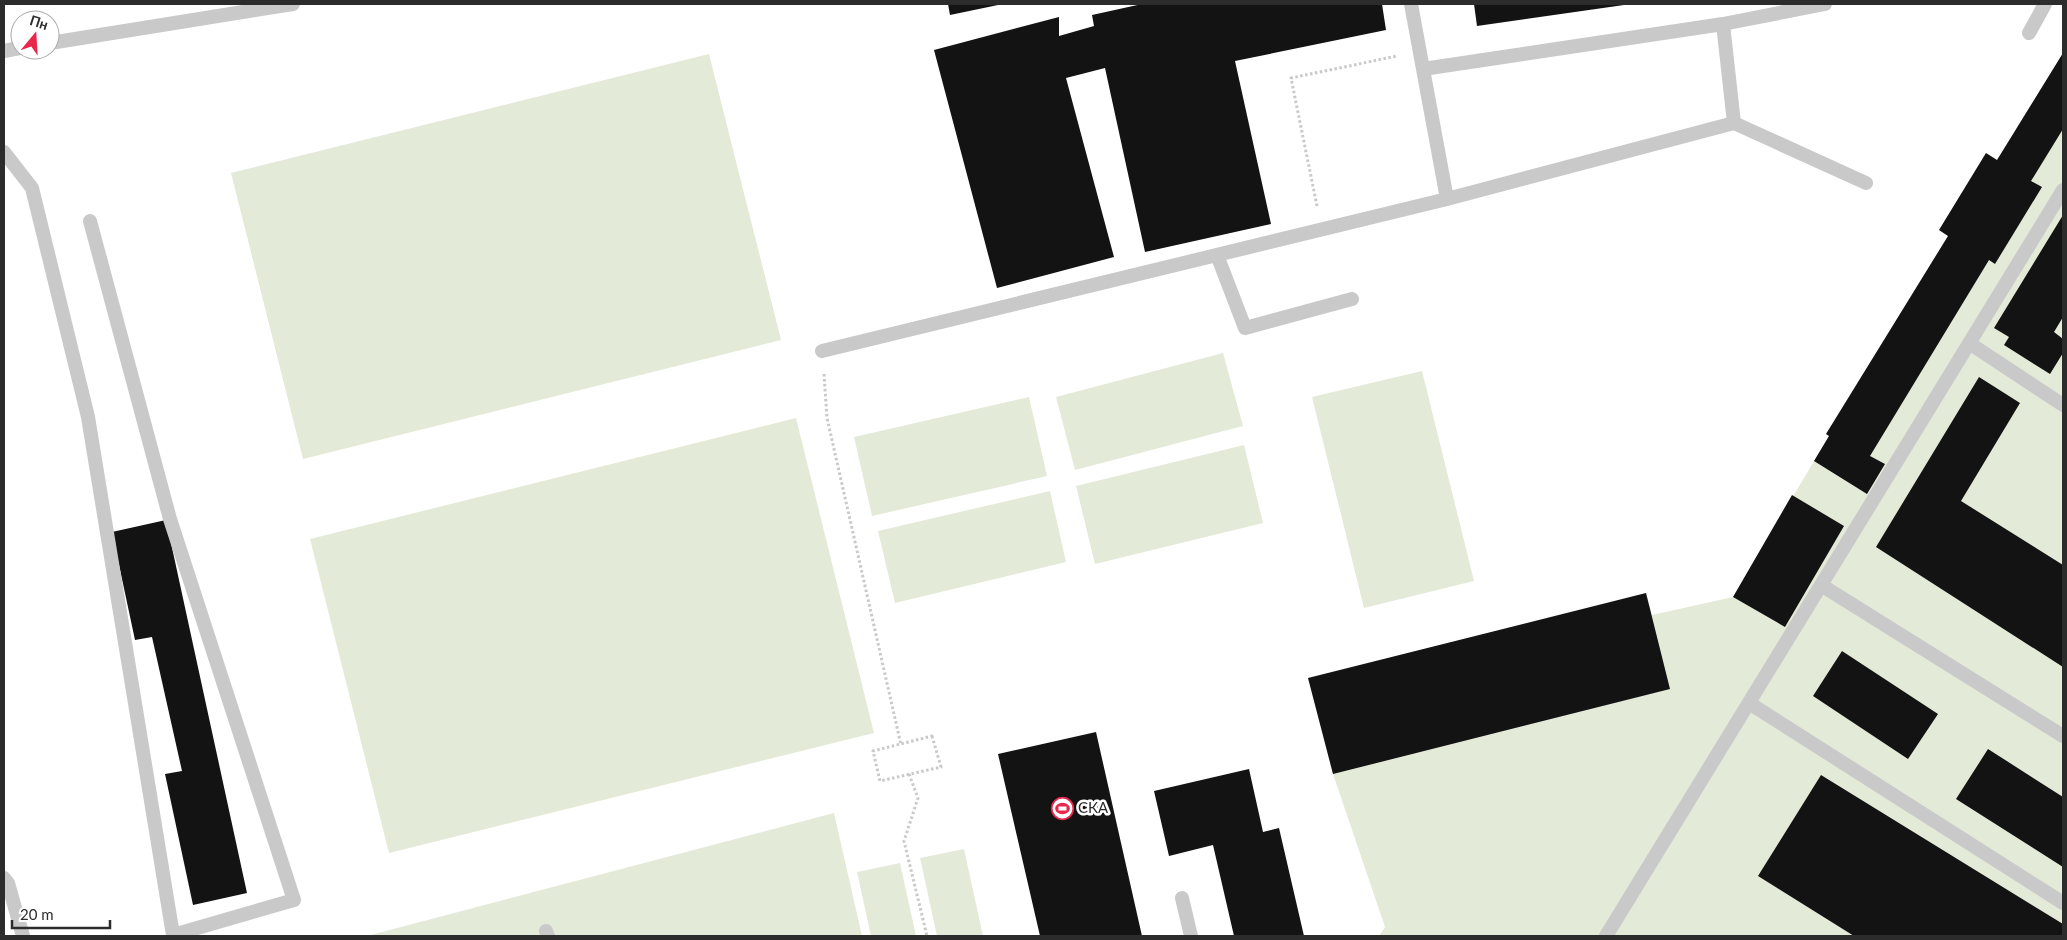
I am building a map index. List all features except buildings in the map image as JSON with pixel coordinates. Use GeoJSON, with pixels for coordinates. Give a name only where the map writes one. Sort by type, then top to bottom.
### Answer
{"type":"FeatureCollection","features":[{"type":"Feature","properties":{"kind":"lane"},"geometry":{"type":"LineString","coordinates":[[60,42],[293,4]]}},
{"type":"Feature","properties":{"kind":"lane"},"geometry":{"type":"LineString","coordinates":[[1411,4],[1447,199]]}},
{"type":"Feature","properties":{"kind":"lane"},"geometry":{"type":"LineString","coordinates":[[1423,69],[1723,24],[1825,4]]}},
{"type":"Feature","properties":{"kind":"lane"},"geometry":{"type":"LineString","coordinates":[[2028,33],[2045,4]]}},
{"type":"Feature","properties":{"kind":"lane"},"geometry":{"type":"LineString","coordinates":[[1723,24],[1734,123]]}},
{"type":"Feature","properties":{"kind":"lane"},"geometry":{"type":"LineString","coordinates":[[822,351],[1447,199],[1734,123],[1866,183]]}},
{"type":"Feature","properties":{"kind":"lane"},"geometry":{"type":"LineString","coordinates":[[4,152],[32,188],[88,417],[173,935],[294,900],[170,519],[90,221]]}},
{"type":"Feature","properties":{"kind":"lane"},"geometry":{"type":"LineString","coordinates":[[1606,936],[2063,190]]}},
{"type":"Feature","properties":{"kind":"lane"},"geometry":{"type":"LineString","coordinates":[[1217,255],[1245,328],[1352,299]]}},
{"type":"Feature","properties":{"kind":"lane"},"geometry":{"type":"LineString","coordinates":[[1969,343],[2063,404]]}},
{"type":"Feature","properties":{"kind":"lane"},"geometry":{"type":"LineString","coordinates":[[1821,585],[2063,736]]}},
{"type":"Feature","properties":{"kind":"lane"},"geometry":{"type":"LineString","coordinates":[[1749,703],[2063,903]]}},
{"type":"Feature","properties":{"kind":"lane"},"geometry":{"type":"LineString","coordinates":[[4,878],[8,883],[23,936]]}},
{"type":"Feature","properties":{"kind":"lane"},"geometry":{"type":"LineString","coordinates":[[1182,898],[1191,936]]}},
{"type":"Feature","properties":{"kind":"path"},"geometry":{"type":"LineString","coordinates":[[1321,230],[1291,78],[1420,51]]}},
{"type":"Feature","properties":{"kind":"path"},"geometry":{"type":"LineString","coordinates":[[822,351],[827,418],[901,744]]}},
{"type":"Feature","properties":{"kind":"path"},"geometry":{"type":"LineString","coordinates":[[932,736],[941,767],[909,774],[880,781],[872,751],[932,736]]}},
{"type":"Feature","properties":{"kind":"path"},"geometry":{"type":"LineString","coordinates":[[909,774],[918,798],[904,841],[927,936]]}},
{"type":"Feature","properties":{"kind":"green space"},"geometry":{"type":"Polygon","coordinates":[[[2063,53],[2063,936],[1379,936],[1385,927],[1333,774],[1308,678],[1646,593],[1652,615],[1733,597],[1829,436],[1826,434],[1948,236],[1939,230],[1986,153],[1998,160],[2063,53]]]}},
{"type":"Feature","properties":{"kind":"green space"},"geometry":{"type":"Polygon","coordinates":[[[709,54],[781,340],[303,459],[231,173],[709,54]]]}},
{"type":"Feature","properties":{"kind":"green space"},"geometry":{"type":"Polygon","coordinates":[[[1223,353],[1243,426],[1075,470],[1056,397],[1223,353]]]}},
{"type":"Feature","properties":{"kind":"green space"},"geometry":{"type":"Polygon","coordinates":[[[1422,371],[1474,581],[1364,608],[1312,397],[1422,371]]]}},
{"type":"Feature","properties":{"kind":"green space"},"geometry":{"type":"Polygon","coordinates":[[[1029,397],[1047,476],[872,516],[854,437],[1029,397]]]}},
{"type":"Feature","properties":{"kind":"green space"},"geometry":{"type":"Polygon","coordinates":[[[796,418],[874,733],[389,853],[310,539],[796,418]]]}},
{"type":"Feature","properties":{"kind":"green space"},"geometry":{"type":"Polygon","coordinates":[[[1244,445],[1263,523],[1095,564],[1076,486],[1244,445]]]}},
{"type":"Feature","properties":{"kind":"green space"},"geometry":{"type":"Polygon","coordinates":[[[1050,491],[1066,562],[895,603],[878,531],[1050,491]]]}},
{"type":"Feature","properties":{"kind":"green space"},"geometry":{"type":"Polygon","coordinates":[[[834,813],[862,936],[367,936],[834,813]]]}},
{"type":"Feature","properties":{"kind":"green space"},"geometry":{"type":"Polygon","coordinates":[[[964,849],[983,936],[937,936],[920,858],[964,849]]]}},
{"type":"Feature","properties":{"kind":"green space"},"geometry":{"type":"Polygon","coordinates":[[[900,863],[916,936],[871,936],[857,872],[900,863]]]}},
{"type":"Feature","properties":{"kind":"place","name":"СКА"},"geometry":{"type":"Point","coordinates":[1062,808]}}]}
